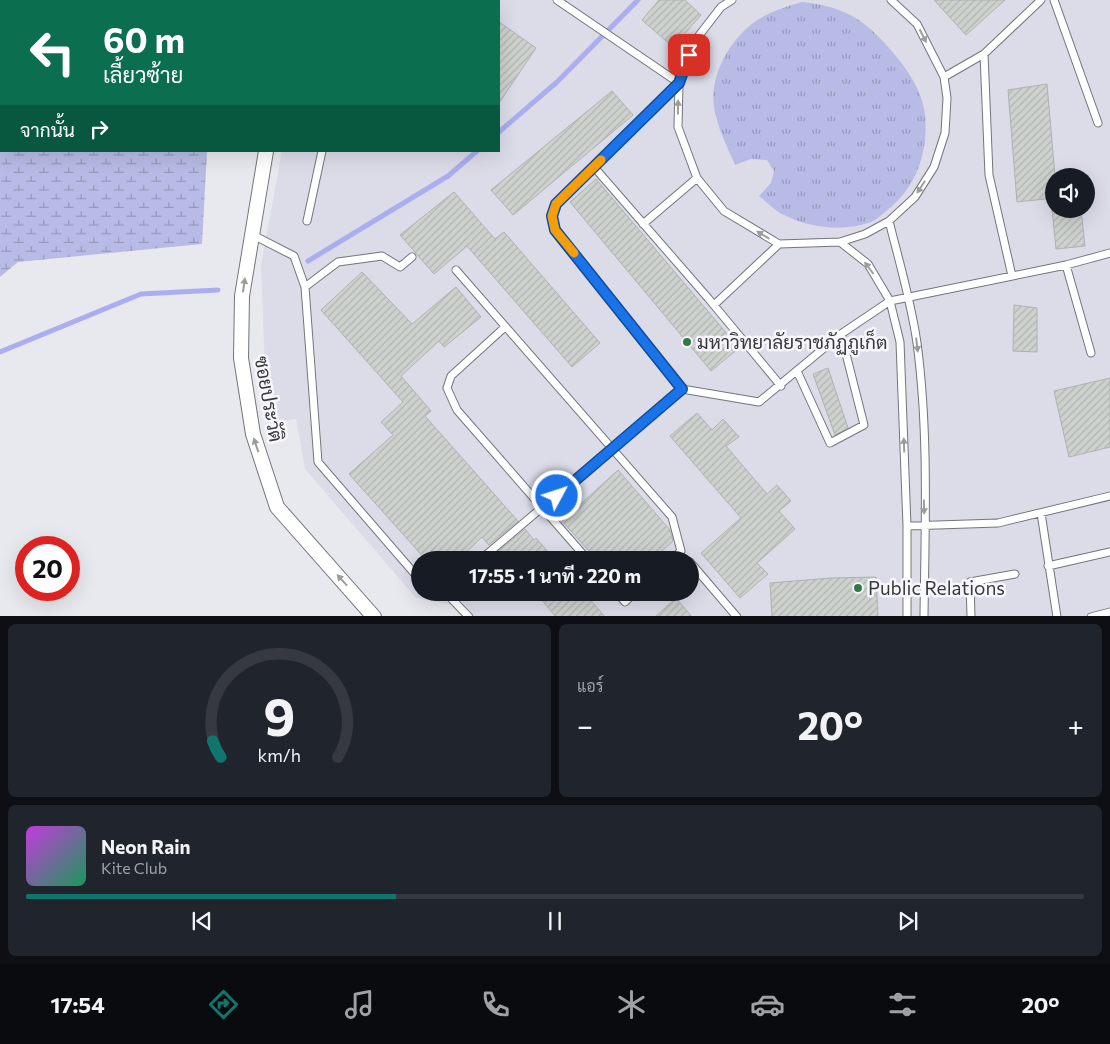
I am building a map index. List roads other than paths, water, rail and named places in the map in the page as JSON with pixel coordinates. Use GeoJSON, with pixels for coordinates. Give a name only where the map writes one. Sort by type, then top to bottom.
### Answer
{"type":"FeatureCollection","features":[{"type":"Feature","properties":{"kind":"street","name":"ซอยประวัติ"},"geometry":{"type":"LineString","coordinates":[[266,152],[242,296],[241,358],[252,434],[277,507],[374,616]]}},
{"type":"Feature","properties":{"kind":"lane"},"geometry":{"type":"LineString","coordinates":[[557,0],[679,83]]}},
{"type":"Feature","properties":{"kind":"lane"},"geometry":{"type":"LineString","coordinates":[[732,0],[721,7],[694,42],[679,83],[678,127],[697,178],[724,211],[779,244],[840,242],[865,234],[889,221],[915,197],[934,167],[945,133],[947,98],[944,77],[918,24],[891,0]]}},
{"type":"Feature","properties":{"kind":"lane"},"geometry":{"type":"LineString","coordinates":[[944,77],[984,54],[1041,0]]}},
{"type":"Feature","properties":{"kind":"lane"},"geometry":{"type":"LineString","coordinates":[[1054,0],[1098,123]]}},
{"type":"Feature","properties":{"kind":"lane"},"geometry":{"type":"LineString","coordinates":[[984,54],[989,175],[1012,276]]}},
{"type":"Feature","properties":{"kind":"lane"},"geometry":{"type":"LineString","coordinates":[[679,83],[556,204],[552,216],[555,230],[682,389],[759,402],[781,386],[841,334],[890,301],[1066,266],[1110,253]]}},
{"type":"Feature","properties":{"kind":"lane"},"geometry":{"type":"LineString","coordinates":[[307,221],[322,152]]}},
{"type":"Feature","properties":{"kind":"lane"},"geometry":{"type":"LineString","coordinates":[[594,168],[714,305],[781,386]]}},
{"type":"Feature","properties":{"kind":"lane"},"geometry":{"type":"LineString","coordinates":[[643,224],[697,178]]}},
{"type":"Feature","properties":{"kind":"lane"},"geometry":{"type":"LineString","coordinates":[[889,221],[908,297],[922,389],[925,527],[924,616]]}},
{"type":"Feature","properties":{"kind":"lane"},"geometry":{"type":"LineString","coordinates":[[251,234],[294,256],[304,286],[318,462],[411,570]]}},
{"type":"Feature","properties":{"kind":"lane"},"geometry":{"type":"LineString","coordinates":[[840,242],[868,264],[890,301],[900,342],[908,526],[907,616]]}},
{"type":"Feature","properties":{"kind":"lane"},"geometry":{"type":"LineString","coordinates":[[714,305],[779,244]]}},
{"type":"Feature","properties":{"kind":"lane"},"geometry":{"type":"LineString","coordinates":[[304,286],[338,262],[382,256],[400,267],[412,257]]}},
{"type":"Feature","properties":{"kind":"lane"},"geometry":{"type":"LineString","coordinates":[[1066,266],[1091,353]]}},
{"type":"Feature","properties":{"kind":"lane"},"geometry":{"type":"LineString","coordinates":[[456,270],[614,448],[672,517],[681,551]]}},
{"type":"Feature","properties":{"kind":"lane"},"geometry":{"type":"LineString","coordinates":[[505,327],[451,376],[447,388],[457,410],[580,551]]}},
{"type":"Feature","properties":{"kind":"lane"},"geometry":{"type":"LineString","coordinates":[[797,371],[830,443],[864,425],[841,334]]}},
{"type":"Feature","properties":{"kind":"lane"},"geometry":{"type":"LineString","coordinates":[[491,551],[682,389]]}},
{"type":"Feature","properties":{"kind":"lane"},"geometry":{"type":"LineString","coordinates":[[908,526],[925,527],[998,523],[1110,496]]}},
{"type":"Feature","properties":{"kind":"lane"},"geometry":{"type":"LineString","coordinates":[[1040,513],[1057,616]]}},
{"type":"Feature","properties":{"kind":"lane"},"geometry":{"type":"LineString","coordinates":[[1048,566],[1110,552]]}},
{"type":"Feature","properties":{"kind":"lane"},"geometry":{"type":"LineString","coordinates":[[699,572],[737,616]]}},
{"type":"Feature","properties":{"kind":"lane"},"geometry":{"type":"LineString","coordinates":[[972,616],[970,582],[1015,574]]}},
{"type":"Feature","properties":{"kind":"lane"},"geometry":{"type":"LineString","coordinates":[[454,601],[469,616]]}},
{"type":"Feature","properties":{"kind":"lane"},"geometry":{"type":"LineString","coordinates":[[1090,616],[1110,612]]}},
{"type":"Feature","properties":{"kind":"waterway"},"geometry":{"type":"LineString","coordinates":[[500,131],[557,82],[638,0]]}},
{"type":"Feature","properties":{"kind":"waterway"},"geometry":{"type":"LineString","coordinates":[[308,261],[448,176],[476,152]]}},
{"type":"Feature","properties":{"kind":"waterway"},"geometry":{"type":"LineString","coordinates":[[0,352],[141,294],[218,290]]}},
{"type":"Feature","properties":{"kind":"place","name":"มหาวิทยาลัยราชภัฏภูเก็ต"},"geometry":{"type":"Point","coordinates":[687,342]}},
{"type":"Feature","properties":{"kind":"place","name":"Public Relations"},"geometry":{"type":"Point","coordinates":[858,588]}}]}
